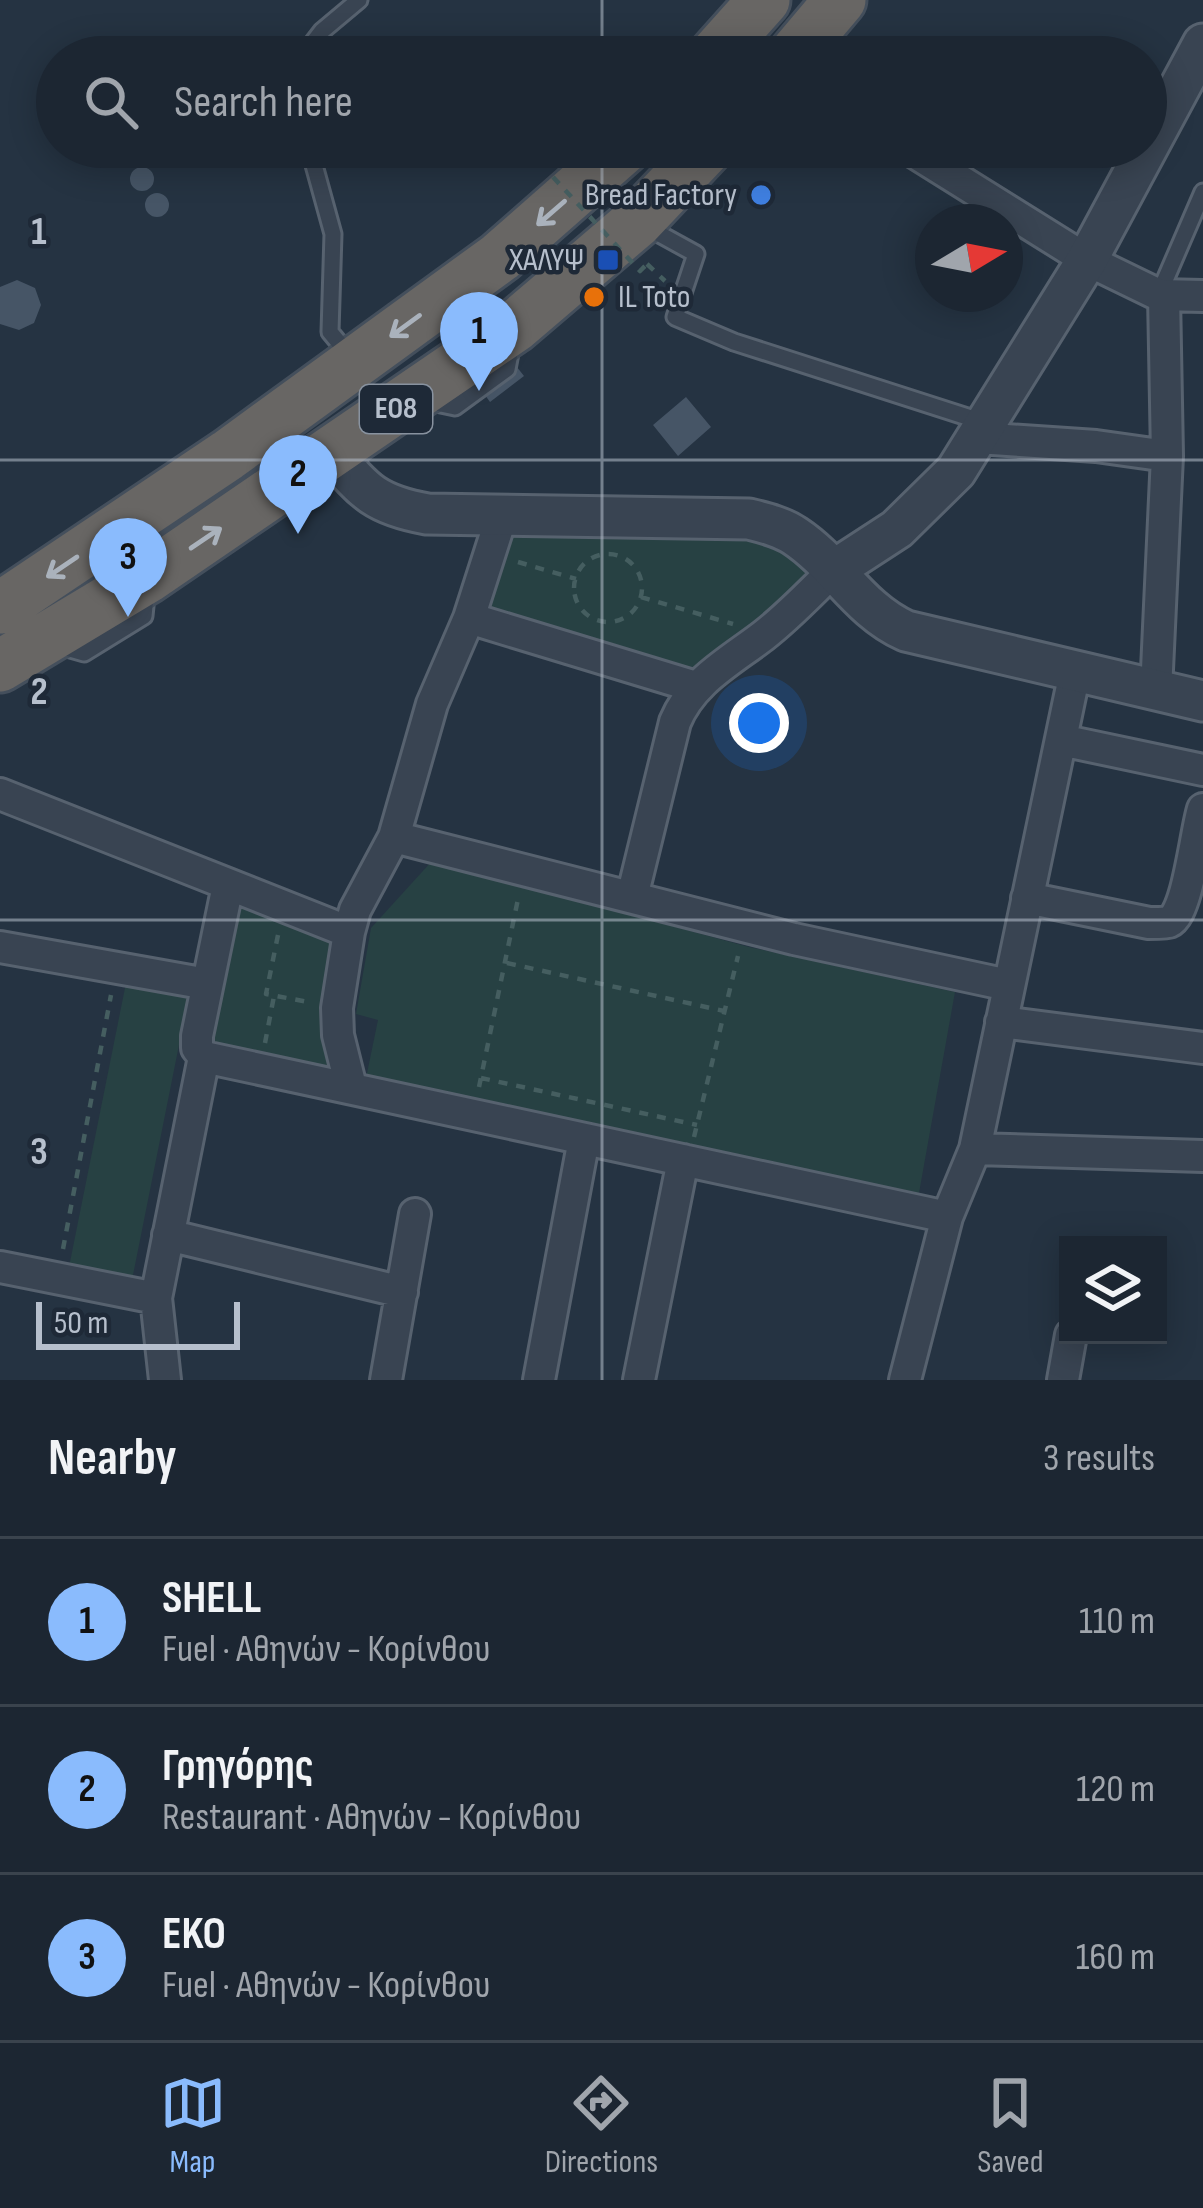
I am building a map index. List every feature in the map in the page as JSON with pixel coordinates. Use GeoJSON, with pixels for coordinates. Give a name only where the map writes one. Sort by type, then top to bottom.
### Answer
{"type":"FeatureCollection","features":[{"type":"Feature","properties":{"kind":"highway"},"geometry":{"type":"LineString","coordinates":[[732,36],[764,0]]}},
{"type":"Feature","properties":{"kind":"highway"},"geometry":{"type":"LineString","coordinates":[[810,36],[840,0]]}},
{"type":"Feature","properties":{"kind":"highway","name":"ΕΟ8"},"geometry":{"type":"LineString","coordinates":[[0,608],[228,455],[500,257],[601,168]]}},
{"type":"Feature","properties":{"kind":"highway","name":"ΕΟ8"},"geometry":{"type":"LineString","coordinates":[[0,666],[148,577],[642,243],[693,168]]}},
{"type":"Feature","properties":{"kind":"street"},"geometry":{"type":"LineString","coordinates":[[1167,111],[1203,44]]}},
{"type":"Feature","properties":{"kind":"street"},"geometry":{"type":"LineString","coordinates":[[940,168],[1087,260],[1161,295],[1203,296]]}},
{"type":"Feature","properties":{"kind":"street"},"geometry":{"type":"LineString","coordinates":[[632,897],[683,702],[834,570],[896,529],[956,471],[1087,260],[1136,168]]}},
{"type":"Feature","properties":{"kind":"street"},"geometry":{"type":"LineString","coordinates":[[1156,691],[1167,456],[1161,295]]}},
{"type":"Feature","properties":{"kind":"street"},"geometry":{"type":"LineString","coordinates":[[981,431],[1167,456]]}},
{"type":"Feature","properties":{"kind":"street"},"geometry":{"type":"LineString","coordinates":[[333,454],[378,501],[428,514],[749,519],[793,534],[871,611],[906,631],[1203,701]]}},
{"type":"Feature","properties":{"kind":"street"},"geometry":{"type":"LineString","coordinates":[[351,1087],[338,1035],[337,1008],[349,932],[355,910],[394,837],[432,704],[469,617],[502,515]]}},
{"type":"Feature","properties":{"kind":"street"},"geometry":{"type":"LineString","coordinates":[[469,617],[696,686]]}},
{"type":"Feature","properties":{"kind":"street"},"geometry":{"type":"LineString","coordinates":[[904,1380],[947,1217],[975,1149],[1075,673]]}},
{"type":"Feature","properties":{"kind":"street"},"geometry":{"type":"LineString","coordinates":[[1061,740],[1203,770]]}},
{"type":"Feature","properties":{"kind":"street"},"geometry":{"type":"LineString","coordinates":[[0,794],[349,932]]}},
{"type":"Feature","properties":{"kind":"street"},"geometry":{"type":"LineString","coordinates":[[1027,898],[1149,923],[1168,922],[1184,901],[1203,808]]}},
{"type":"Feature","properties":{"kind":"street"},"geometry":{"type":"LineString","coordinates":[[394,837],[745,927],[1008,985]]}},
{"type":"Feature","properties":{"kind":"street"},"geometry":{"type":"LineString","coordinates":[[228,885],[197,1036],[197,1048],[204,1058],[947,1217]]}},
{"type":"Feature","properties":{"kind":"street"},"geometry":{"type":"LineString","coordinates":[[0,946],[208,984]]}},
{"type":"Feature","properties":{"kind":"street"},"geometry":{"type":"LineString","coordinates":[[1001,1022],[1203,1048]]}},
{"type":"Feature","properties":{"kind":"street"},"geometry":{"type":"LineString","coordinates":[[165,1380],[156,1298],[204,1058]]}},
{"type":"Feature","properties":{"kind":"street"},"geometry":{"type":"LineString","coordinates":[[539,1380],[584,1139]]}},
{"type":"Feature","properties":{"kind":"street"},"geometry":{"type":"LineString","coordinates":[[975,1149],[1203,1156]]}},
{"type":"Feature","properties":{"kind":"street"},"geometry":{"type":"LineString","coordinates":[[639,1380],[686,1161]]}},
{"type":"Feature","properties":{"kind":"street"},"geometry":{"type":"LineString","coordinates":[[386,1380],[415,1214]]}},
{"type":"Feature","properties":{"kind":"street"},"geometry":{"type":"LineString","coordinates":[[168,1235],[402,1292]]}},
{"type":"Feature","properties":{"kind":"street"},"geometry":{"type":"LineString","coordinates":[[0,1267],[156,1298]]}},
{"type":"Feature","properties":{"kind":"street"},"geometry":{"type":"LineString","coordinates":[[1063,1380],[1069,1344]]}},
{"type":"Feature","properties":{"kind":"lane"},"geometry":{"type":"LineString","coordinates":[[318,36],[359,0]]}},
{"type":"Feature","properties":{"kind":"lane"},"geometry":{"type":"LineString","coordinates":[[315,168],[332,234],[330,332],[355,362]]}},
{"type":"Feature","properties":{"kind":"lane"},"geometry":{"type":"LineString","coordinates":[[1161,295],[1203,192]]}},
{"type":"Feature","properties":{"kind":"lane"},"geometry":{"type":"LineString","coordinates":[[642,243],[696,254],[675,317],[981,431]]}},
{"type":"Feature","properties":{"kind":"lane"},"geometry":{"type":"LineString","coordinates":[[436,403],[455,407],[506,369],[511,348]]}},
{"type":"Feature","properties":{"kind":"lane"},"geometry":{"type":"LineString","coordinates":[[63,647],[84,653],[144,616],[146,596]]}},
{"type":"Feature","properties":{"kind":"path"},"geometry":{"type":"LineString","coordinates":[[553,177],[640,271],[642,243]]}},
{"type":"Feature","properties":{"kind":"path"},"geometry":{"type":"LineString","coordinates":[[605,552],[631,559],[643,585],[638,606],[610,624],[588,618],[573,590],[576,579],[579,567],[605,552]]}},
{"type":"Feature","properties":{"kind":"path"},"geometry":{"type":"LineString","coordinates":[[490,554],[576,579]]}},
{"type":"Feature","properties":{"kind":"path"},"geometry":{"type":"LineString","coordinates":[[641,597],[766,634]]}},
{"type":"Feature","properties":{"kind":"path"},"geometry":{"type":"LineString","coordinates":[[473,1115],[524,870]]}},
{"type":"Feature","properties":{"kind":"path"},"geometry":{"type":"LineString","coordinates":[[284,906],[266,994],[337,1008]]}},
{"type":"Feature","properties":{"kind":"path"},"geometry":{"type":"LineString","coordinates":[[686,1161],[745,927]]}},
{"type":"Feature","properties":{"kind":"path"},"geometry":{"type":"LineString","coordinates":[[505,963],[724,1011]]}},
{"type":"Feature","properties":{"kind":"path"},"geometry":{"type":"LineString","coordinates":[[57,1279],[116,968]]}},
{"type":"Feature","properties":{"kind":"path"},"geometry":{"type":"LineString","coordinates":[[260,1069],[274,996]]}},
{"type":"Feature","properties":{"kind":"path"},"geometry":{"type":"LineString","coordinates":[[481,1078],[697,1125]]}},
{"type":"Feature","properties":{"kind":"green space"},"geometry":{"type":"Polygon","coordinates":[[[511,530],[732,535],[780,552],[807,573],[782,602],[700,673],[490,608],[511,530]]]}},
{"type":"Feature","properties":{"kind":"green space"},"geometry":{"type":"Polygon","coordinates":[[[432,861],[749,947],[955,992],[919,1193],[366,1078],[378,1020],[356,1014],[371,928],[432,861]]]}},
{"type":"Feature","properties":{"kind":"green space"},"geometry":{"type":"Polygon","coordinates":[[[237,901],[338,944],[335,1073],[215,1048],[207,1037],[237,901]]]}},
{"type":"Feature","properties":{"kind":"green space"},"geometry":{"type":"Polygon","coordinates":[[[126,983],[189,995],[132,1280],[69,1267],[126,983]]]}},
{"type":"Feature","properties":{"kind":"building"},"geometry":{"type":"Polygon","coordinates":[[[147,168],[153,174],[151,188],[133,188],[133,170],[147,168]]]}},
{"type":"Feature","properties":{"kind":"building"},"geometry":{"type":"Polygon","coordinates":[[[157,193],[166,196],[166,214],[157,217],[148,214],[145,205],[148,196],[157,193]]]}},
{"type":"Feature","properties":{"kind":"building"},"geometry":{"type":"Polygon","coordinates":[[[17,280],[35,288],[41,305],[34,323],[19,330],[0,324],[0,287],[17,280]]]}},
{"type":"Feature","properties":{"kind":"building"},"geometry":{"type":"Polygon","coordinates":[[[502,348],[524,376],[490,402],[469,373],[502,348]]]}},
{"type":"Feature","properties":{"kind":"building"},"geometry":{"type":"Polygon","coordinates":[[[686,397],[711,427],[678,456],[653,425],[686,397]]]}},
{"type":"Feature","properties":{"kind":"place","name":"Bread Factory"},"geometry":{"type":"Point","coordinates":[761,195]}},
{"type":"Feature","properties":{"kind":"place","name":"ΧΑΛΥΨ"},"geometry":{"type":"Point","coordinates":[608,260]}},
{"type":"Feature","properties":{"kind":"place","name":"IL Toto"},"geometry":{"type":"Point","coordinates":[594,297]}},
{"type":"Feature","properties":{"kind":"place","name":"SHELL"},"geometry":{"type":"Point","coordinates":[479,391]}},
{"type":"Feature","properties":{"kind":"place","name":"Γρηγόρης"},"geometry":{"type":"Point","coordinates":[298,534]}},
{"type":"Feature","properties":{"kind":"place","name":"EKO"},"geometry":{"type":"Point","coordinates":[128,617]}}]}
